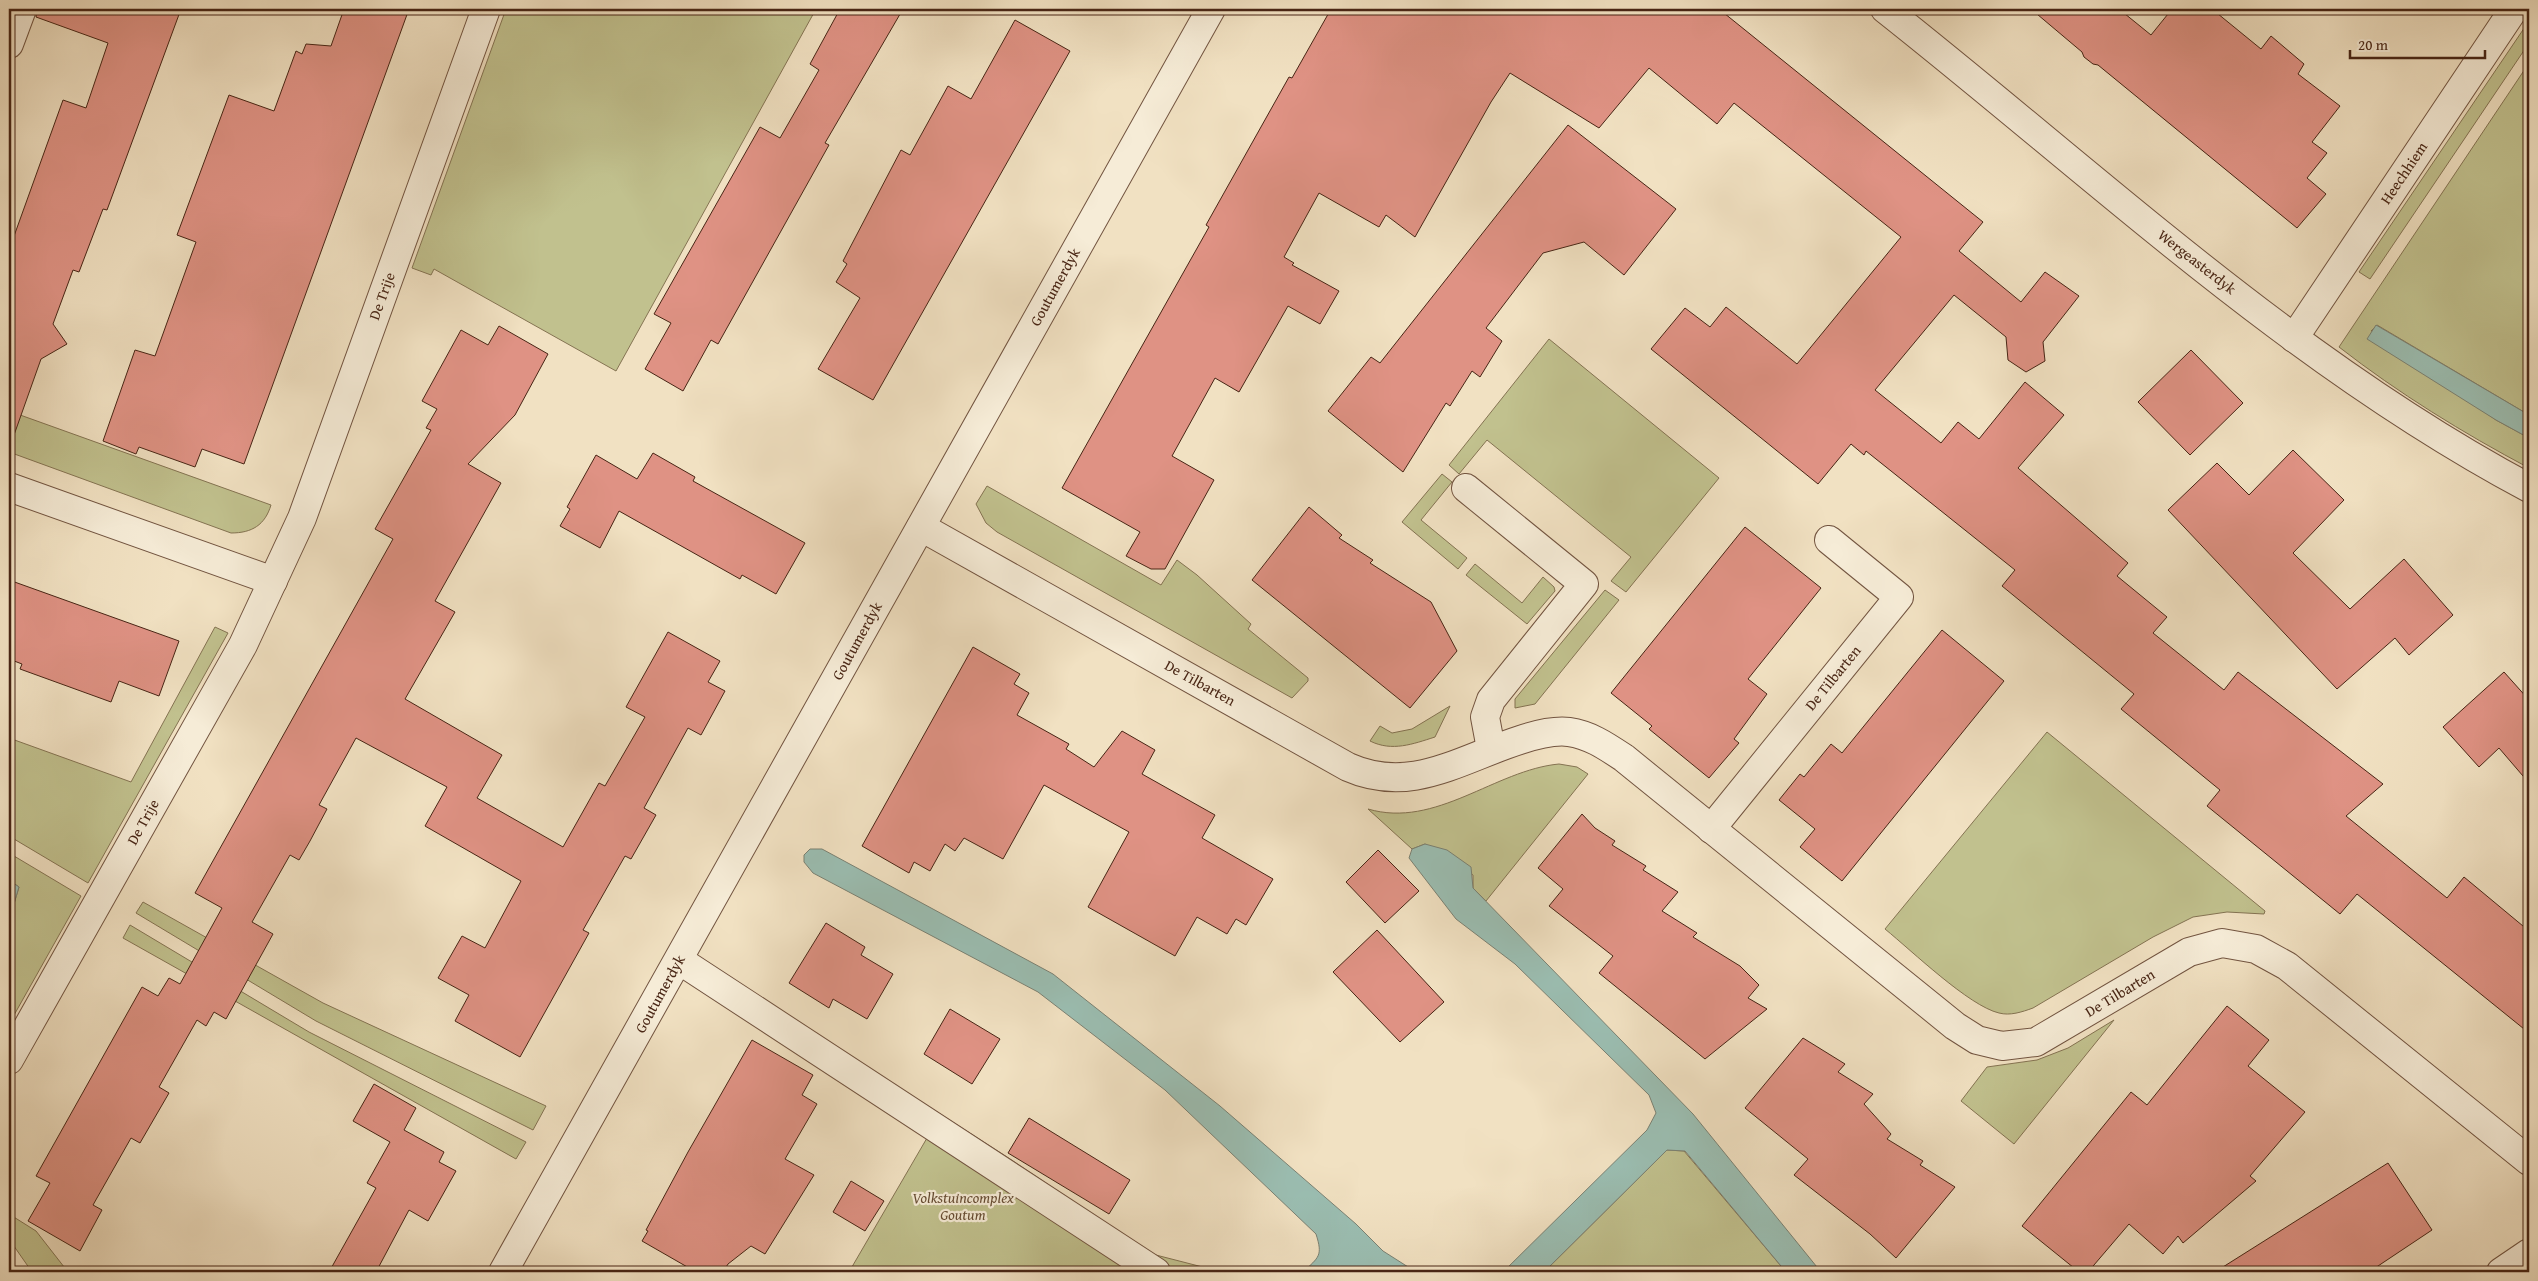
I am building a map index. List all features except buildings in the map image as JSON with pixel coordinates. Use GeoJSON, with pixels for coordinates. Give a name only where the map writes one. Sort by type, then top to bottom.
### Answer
{"type":"FeatureCollection","features":[{"type":"Feature","properties":{"kind":"street"},"geometry":{"type":"LineString","coordinates":[[9,44],[22,9]]}},
{"type":"Feature","properties":{"kind":"street","name":"De Trije"},"geometry":{"type":"LineString","coordinates":[[9,1060],[243,645],[302,518],[486,9]]}},
{"type":"Feature","properties":{"kind":"street","name":"Goutumerdyk"},"geometry":{"type":"LineString","coordinates":[[503,1272],[1211,9]]}},
{"type":"Feature","properties":{"kind":"street","name":"Wergeasterdyk"},"geometry":{"type":"LineString","coordinates":[[1885,9],[2168,241],[2294,338],[2394,407],[2529,488]]}},
{"type":"Feature","properties":{"kind":"street","name":"Heechhiem"},"geometry":{"type":"LineString","coordinates":[[2294,338],[2514,9]]}},
{"type":"Feature","properties":{"kind":"street"},"geometry":{"type":"LineString","coordinates":[[9,487],[273,581]]}},
{"type":"Feature","properties":{"kind":"street"},"geometry":{"type":"LineString","coordinates":[[1466,488],[1584,584],[1492,700],[1485,717],[1491,749]]}},
{"type":"Feature","properties":{"kind":"street","name":"De Tilbarten"},"geometry":{"type":"LineString","coordinates":[[921,527],[1367,776],[1404,778],[1440,770],[1491,749],[1540,734],[1568,732],[1596,739],[1624,758],[1955,1026],[1977,1040],[2002,1046],[2036,1042],[2189,952],[2222,943],[2256,948],[2287,966],[2529,1161]]}},
{"type":"Feature","properties":{"kind":"street","name":"De Tilbarten"},"geometry":{"type":"LineString","coordinates":[[1711,829],[1899,597],[1829,540]]}},
{"type":"Feature","properties":{"kind":"street"},"geometry":{"type":"LineString","coordinates":[[679,960],[1156,1272]]}},
{"type":"Feature","properties":{"kind":"street"},"geometry":{"type":"LineString","coordinates":[[2501,1272],[2529,1253]]}},
{"type":"Feature","properties":{"kind":"green space"},"geometry":{"type":"Polygon","coordinates":[[[506,9],[816,9],[616,371],[434,269],[431,275],[412,268],[506,9]]]}},
{"type":"Feature","properties":{"kind":"green space"},"geometry":{"type":"Polygon","coordinates":[[[2529,21],[2529,43],[2370,279],[2359,272],[2529,21]]]}},
{"type":"Feature","properties":{"kind":"green space"},"geometry":{"type":"Polygon","coordinates":[[[2529,63],[2529,415],[2377,325],[2371,331],[2496,420],[2529,438],[2529,468],[2431,412],[2339,347],[2529,63]]]}},
{"type":"Feature","properties":{"kind":"green space"},"geometry":{"type":"Polygon","coordinates":[[[1549,339],[1719,478],[1626,592],[1611,581],[1631,557],[1487,440],[1459,474],[1449,465],[1549,339]]]}},
{"type":"Feature","properties":{"kind":"green space"},"geometry":{"type":"Polygon","coordinates":[[[9,411],[271,505],[265,518],[257,526],[239,533],[231,533],[9,452],[9,411]]]}},
{"type":"Feature","properties":{"kind":"green space"},"geometry":{"type":"Polygon","coordinates":[[[1442,474],[1452,482],[1421,520],[1467,558],[1458,569],[1402,522],[1442,474]]]}},
{"type":"Feature","properties":{"kind":"green space"},"geometry":{"type":"Polygon","coordinates":[[[987,486],[1161,585],[1177,560],[1197,575],[1251,624],[1248,629],[1308,678],[1308,681],[1292,698],[997,532],[986,523],[976,504],[987,486]]]}},
{"type":"Feature","properties":{"kind":"green space"},"geometry":{"type":"Polygon","coordinates":[[[1475,564],[1522,603],[1543,577],[1554,587],[1555,591],[1527,624],[1466,575],[1475,564]]]}},
{"type":"Feature","properties":{"kind":"green space"},"geometry":{"type":"Polygon","coordinates":[[[1605,590],[1619,600],[1535,704],[1515,708],[1515,699],[1605,590]]]}},
{"type":"Feature","properties":{"kind":"green space"},"geometry":{"type":"Polygon","coordinates":[[[215,627],[228,633],[88,883],[9,836],[9,738],[131,782],[215,627]]]}},
{"type":"Feature","properties":{"kind":"green space"},"geometry":{"type":"Polygon","coordinates":[[[1450,706],[1435,737],[1402,746],[1386,746],[1370,741],[1380,726],[1392,733],[1412,729],[1450,706]]]}},
{"type":"Feature","properties":{"kind":"green space"},"geometry":{"type":"Polygon","coordinates":[[[2047,732],[2265,911],[2264,914],[2227,912],[2193,917],[2153,937],[2033,1008],[2016,1013],[2003,1014],[1972,1000],[1885,929],[2047,732]]]}},
{"type":"Feature","properties":{"kind":"green space"},"geometry":{"type":"Polygon","coordinates":[[[1559,764],[1577,767],[1588,774],[1486,901],[1473,888],[1473,875],[1425,844],[1412,849],[1368,809],[1393,813],[1418,811],[1441,805],[1535,768],[1559,764]]]}},
{"type":"Feature","properties":{"kind":"green space"},"geometry":{"type":"Polygon","coordinates":[[[9,853],[81,896],[9,1024],[9,907],[13,907],[19,887],[9,880],[9,853]]]}},
{"type":"Feature","properties":{"kind":"green space"},"geometry":{"type":"Polygon","coordinates":[[[143,902],[323,1003],[546,1106],[533,1130],[316,1021],[136,913],[143,902]]]}},
{"type":"Feature","properties":{"kind":"green space"},"geometry":{"type":"Polygon","coordinates":[[[130,925],[309,1032],[526,1142],[516,1159],[123,938],[130,925]]]}},
{"type":"Feature","properties":{"kind":"green space","name":"Volkstuincomplex Goutum"},"geometry":{"type":"Polygon","coordinates":[[[715,969],[1007,1157],[1152,1254],[1222,1272],[849,1272],[927,1138],[715,969]]]}},
{"type":"Feature","properties":{"kind":"green space"},"geometry":{"type":"Polygon","coordinates":[[[2114,1020],[2014,1144],[1961,1101],[1987,1067],[2037,1060],[2068,1048],[2114,1020]]]}},
{"type":"Feature","properties":{"kind":"green space"},"geometry":{"type":"Polygon","coordinates":[[[1667,1150],[1684,1151],[1786,1272],[1544,1272],[1667,1150]]]}},
{"type":"Feature","properties":{"kind":"green space"},"geometry":{"type":"Polygon","coordinates":[[[9,1214],[36,1231],[68,1272],[32,1272],[9,1239],[9,1214]]]}},
{"type":"Feature","properties":{"kind":"water"},"geometry":{"type":"Polygon","coordinates":[[[2376,325],[2529,415],[2529,438],[2496,420],[2367,339],[2376,325]]]}},
{"type":"Feature","properties":{"kind":"water"},"geometry":{"type":"Polygon","coordinates":[[[1425,844],[1447,850],[1471,867],[1473,888],[1693,1114],[1821,1272],[1786,1272],[1685,1151],[1667,1150],[1544,1272],[1503,1272],[1647,1130],[1656,1113],[1649,1095],[1515,964],[1456,919],[1409,858],[1412,849],[1425,844]]]}},
{"type":"Feature","properties":{"kind":"water"},"geometry":{"type":"Polygon","coordinates":[[[810,849],[822,849],[1053,974],[1220,1106],[1356,1224],[1383,1251],[1416,1272],[1303,1272],[1318,1256],[1319,1247],[1316,1234],[1165,1090],[1038,992],[813,873],[804,862],[804,855],[810,849]]]}},
{"type":"Feature","properties":{"kind":"water"},"geometry":{"type":"Polygon","coordinates":[[[9,880],[19,887],[13,907],[9,907],[9,880]]]}}]}
